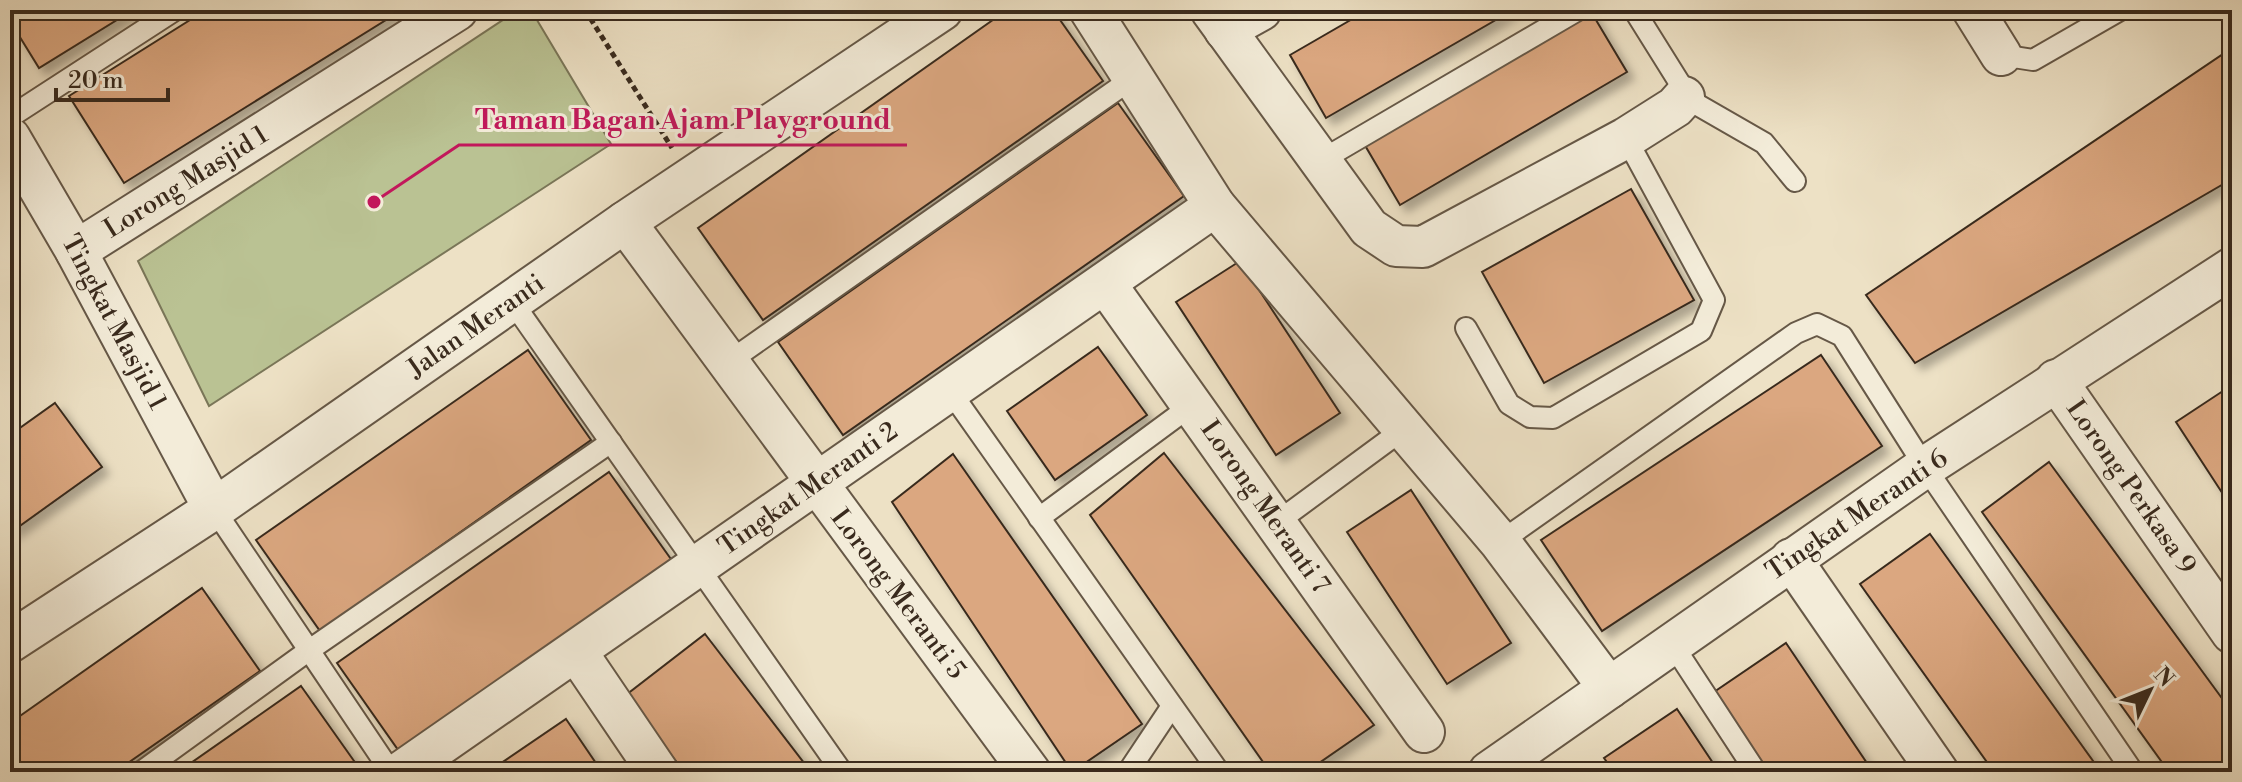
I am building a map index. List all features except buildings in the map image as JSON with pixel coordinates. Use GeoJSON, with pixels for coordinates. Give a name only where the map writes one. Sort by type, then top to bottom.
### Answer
{"type":"FeatureCollection","features":[{"type":"Feature","properties":{"kind":"street","name":"Lorong Masjid 1"},"geometry":{"type":"LineString","coordinates":[[76,251],[457,10]]}},
{"type":"Feature","properties":{"kind":"street","name":"Jalan Meranti"},"geometry":{"type":"LineString","coordinates":[[10,642],[214,509],[511,300],[942,10]]}},
{"type":"Feature","properties":{"kind":"street"},"geometry":{"type":"LineString","coordinates":[[1090,10],[1215,206],[1500,542],[1609,688]]}},
{"type":"Feature","properties":{"kind":"street"},"geometry":{"type":"LineString","coordinates":[[1261,10],[1218,20],[1369,228],[1396,246],[1423,247],[1626,138],[1675,107],[1684,97]]}},
{"type":"Feature","properties":{"kind":"street"},"geometry":{"type":"LineString","coordinates":[[1973,10],[2001,55]]}},
{"type":"Feature","properties":{"kind":"street","name":"Tingkat Masjid 1"},"geometry":{"type":"LineString","coordinates":[[10,138],[76,251],[214,509]]}},
{"type":"Feature","properties":{"kind":"street","name":"Tingkat Meranti 2"},"geometry":{"type":"LineString","coordinates":[[401,772],[1215,206]]}},
{"type":"Feature","properties":{"kind":"street","name":"Lorong Meranti 5"},"geometry":{"type":"LineString","coordinates":[[625,222],[1030,772]]}},
{"type":"Feature","properties":{"kind":"street","name":"Tingkat Meranti 6"},"geometry":{"type":"LineString","coordinates":[[1489,772],[1540,758],[1609,688],[1671,642],[1925,467],[2232,268]]}},
{"type":"Feature","properties":{"kind":"street","name":"Lorong Meranti 7"},"geometry":{"type":"LineString","coordinates":[[1105,283],[1424,732]]}},
{"type":"Feature","properties":{"kind":"street","name":"Lorong Perkasa 9"},"geometry":{"type":"LineString","coordinates":[[2056,380],[2232,633]]}},
{"type":"Feature","properties":{"kind":"street"},"geometry":{"type":"LineString","coordinates":[[1791,559],[1938,772]]}},
{"type":"Feature","properties":{"kind":"street"},"geometry":{"type":"LineString","coordinates":[[576,651],[658,772]]}},
{"type":"Feature","properties":{"kind":"lane"},"geometry":{"type":"LineString","coordinates":[[10,117],[175,10]]}},
{"type":"Feature","properties":{"kind":"lane"},"geometry":{"type":"LineString","coordinates":[[1320,161],[1578,10]]}},
{"type":"Feature","properties":{"kind":"lane"},"geometry":{"type":"LineString","coordinates":[[1634,10],[1679,82],[1684,97],[1764,143],[1795,181]]}},
{"type":"Feature","properties":{"kind":"lane"},"geometry":{"type":"LineString","coordinates":[[2001,55],[2033,60],[2120,10]]}},
{"type":"Feature","properties":{"kind":"lane"},"geometry":{"type":"LineString","coordinates":[[727,363],[1133,78]]}},
{"type":"Feature","properties":{"kind":"lane"},"geometry":{"type":"LineString","coordinates":[[1466,328],[1509,404],[1530,417],[1553,418],[1701,331],[1714,300],[1626,138]]}},
{"type":"Feature","properties":{"kind":"lane"},"geometry":{"type":"LineString","coordinates":[[511,300],[842,772]]}},
{"type":"Feature","properties":{"kind":"lane"},"geometry":{"type":"LineString","coordinates":[[1500,542],[1796,333],[1817,324],[1842,336],[1925,467],[2133,772]]}},
{"type":"Feature","properties":{"kind":"lane"},"geometry":{"type":"LineString","coordinates":[[950,391],[1219,772]]}},
{"type":"Feature","properties":{"kind":"lane"},"geometry":{"type":"LineString","coordinates":[[1039,518],[1192,405]]}},
{"type":"Feature","properties":{"kind":"lane"},"geometry":{"type":"LineString","coordinates":[[1276,523],[1405,428]]}},
{"type":"Feature","properties":{"kind":"lane"},"geometry":{"type":"LineString","coordinates":[[141,772],[308,651],[611,442]]}},
{"type":"Feature","properties":{"kind":"lane"},"geometry":{"type":"LineString","coordinates":[[214,509],[391,772]]}},
{"type":"Feature","properties":{"kind":"lane"},"geometry":{"type":"LineString","coordinates":[[1671,642],[1756,772]]}},
{"type":"Feature","properties":{"kind":"lane"},"geometry":{"type":"LineString","coordinates":[[1128,772],[1172,706]]}},
{"type":"Feature","properties":{"kind":"path"},"geometry":{"type":"LineString","coordinates":[[585,10],[691,179]]}},
{"type":"Feature","properties":{"kind":"green space"},"geometry":{"type":"Polygon","coordinates":[[[518,10],[531,10],[611,144],[209,406],[138,261],[518,10]]]}},
{"type":"Feature","properties":{"kind":"place","name":"Taman Bagan Ajam Playground"},"geometry":{"type":"Point","coordinates":[374,202]}}]}
